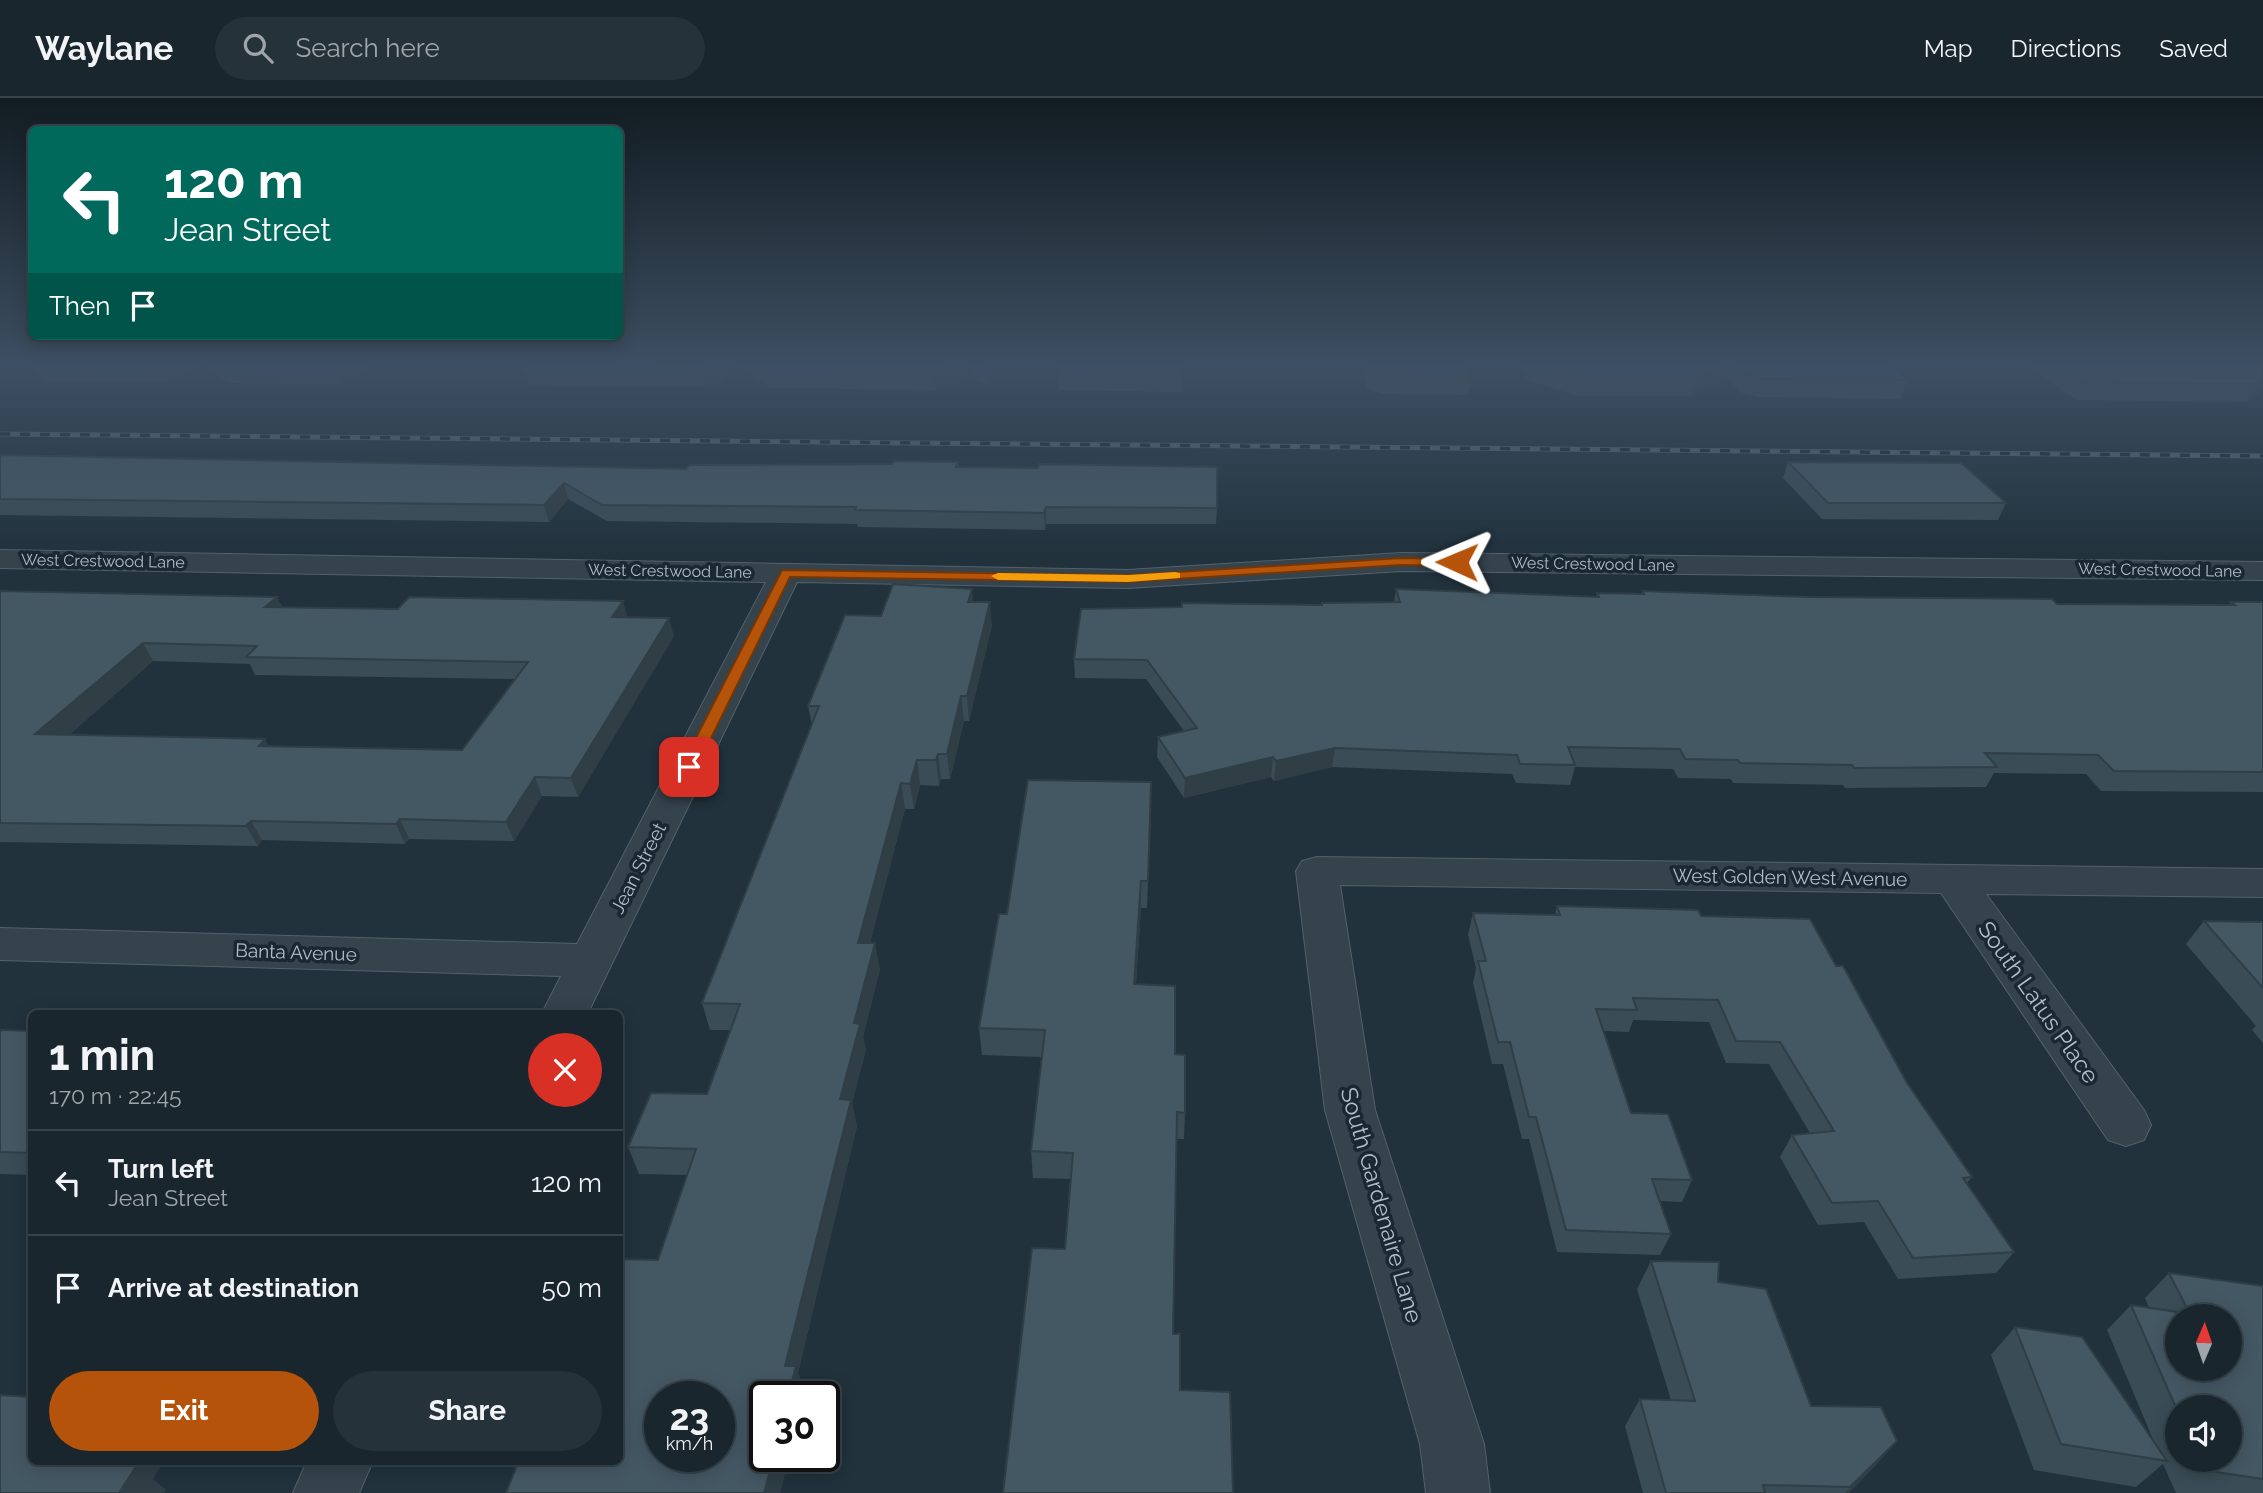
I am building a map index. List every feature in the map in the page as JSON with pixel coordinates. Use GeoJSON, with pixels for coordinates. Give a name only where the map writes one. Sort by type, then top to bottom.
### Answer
{"type":"FeatureCollection","features":[{"type":"Feature","properties":{"kind":"street","name":"West Crestwood Lane"},"geometry":{"type":"LineString","coordinates":[[0,559],[1128,579],[1401,562],[2263,571]]}},
{"type":"Feature","properties":{"kind":"street","name":"Jean Street"},"geometry":{"type":"LineString","coordinates":[[567,1010],[786,573]]}},
{"type":"Feature","properties":{"kind":"street","name":"West Golden West Avenue"},"geometry":{"type":"LineString","coordinates":[[1317,871],[2263,883]]}},
{"type":"Feature","properties":{"kind":"street","name":"South Gardenaire Lane"},"geometry":{"type":"LineString","coordinates":[[1317,871],[1350,1110],[1452,1444],[1458,1493]]}},
{"type":"Feature","properties":{"kind":"street","name":"South Latus Place"},"geometry":{"type":"LineString","coordinates":[[1953,879],[2126,1125]]}},
{"type":"Feature","properties":{"kind":"street","name":"Banta Avenue"},"geometry":{"type":"LineString","coordinates":[[0,943],[592,961]]}},
{"type":"Feature","properties":{"kind":"street"},"geometry":{"type":"LineString","coordinates":[[325,1493],[339,1465]]}},
{"type":"Feature","properties":{"kind":"building"},"geometry":{"type":"Polygon","coordinates":[[[0,455],[686,469],[689,465],[892,464],[894,461],[958,462],[956,467],[1038,468],[1039,464],[1217,467],[1217,508],[1046,507],[1044,513],[855,510],[856,507],[602,505],[564,483],[544,505],[0,499],[0,455]]]}},
{"type":"Feature","properties":{"kind":"building"},"geometry":{"type":"Polygon","coordinates":[[[1788,462],[1961,463],[2006,503],[1828,503],[1788,462]]]}},
{"type":"Feature","properties":{"kind":"building"},"geometry":{"type":"Polygon","coordinates":[[[893,584],[972,589],[968,602],[990,602],[967,696],[961,696],[947,754],[938,754],[936,760],[917,760],[910,784],[901,783],[858,943],[875,943],[854,1023],[860,1024],[840,1099],[851,1100],[785,1366],[796,1366],[792,1381],[749,1381],[749,1472],[770,1472],[764,1493],[506,1493],[517,1465],[623,1465],[623,1259],[658,1260],[696,1149],[628,1147],[651,1093],[707,1094],[740,1004],[702,1003],[819,706],[808,706],[845,615],[881,616],[893,584]]]}},
{"type":"Feature","properties":{"kind":"building"},"geometry":{"type":"Polygon","coordinates":[[[1396,589],[1599,597],[1597,593],[1644,594],[1642,591],[1809,597],[2052,599],[2057,604],[2235,605],[2231,602],[2263,602],[2263,772],[2114,771],[2098,755],[1985,753],[1997,767],[1854,768],[1852,765],[1685,759],[1680,749],[1568,747],[1575,765],[1520,764],[1517,755],[1335,748],[1276,761],[1273,757],[1185,778],[1158,737],[1197,728],[1147,660],[1074,659],[1081,609],[1182,607],[1182,603],[1322,605],[1400,602],[1396,589]]]}},
{"type":"Feature","properties":{"kind":"building"},"geometry":{"type":"Polygon","coordinates":[[[0,591],[277,597],[265,607],[398,609],[409,597],[623,601],[612,617],[669,618],[571,778],[535,777],[506,822],[400,819],[396,824],[251,821],[246,826],[0,823],[0,591]],[[143,643],[35,734],[265,739],[259,746],[462,750],[528,662],[246,657],[257,646],[143,643]]]}},
{"type":"Feature","properties":{"kind":"building"},"geometry":{"type":"Polygon","coordinates":[[[1028,780],[1151,782],[1148,881],[1141,881],[1134,984],[1175,986],[1175,1054],[1185,1055],[1185,1113],[1177,1112],[1173,1334],[1180,1334],[1180,1390],[1230,1392],[1233,1493],[1003,1493],[1032,1248],[1065,1249],[1073,1153],[1031,1151],[1045,1030],[979,1028],[999,914],[1007,914],[1028,780]]]}},
{"type":"Feature","properties":{"kind":"building"},"geometry":{"type":"Polygon","coordinates":[[[1557,906],[1698,910],[1701,916],[1810,919],[1836,966],[1843,966],[1907,1083],[1972,1177],[1963,1178],[2014,1252],[1913,1258],[1878,1201],[1832,1203],[1792,1135],[1834,1131],[1780,1042],[1736,1041],[1718,1000],[1633,998],[1637,1010],[1596,1009],[1631,1113],[1668,1114],[1692,1180],[1652,1179],[1671,1234],[1566,1230],[1536,1117],[1529,1117],[1510,1042],[1498,1042],[1478,961],[1486,961],[1473,913],[1560,915],[1557,906]]]}},
{"type":"Feature","properties":{"kind":"building"},"geometry":{"type":"Polygon","coordinates":[[[2204,921],[2263,922],[2263,988],[2204,921]]]}},
{"type":"Feature","properties":{"kind":"building"},"geometry":{"type":"Polygon","coordinates":[[[0,1030],[28,1031],[28,1153],[0,1152],[0,1030]]]}},
{"type":"Feature","properties":{"kind":"building"},"geometry":{"type":"Polygon","coordinates":[[[1651,1261],[1719,1262],[1718,1282],[1766,1289],[1811,1406],[1881,1407],[1897,1441],[1850,1487],[1763,1485],[1765,1493],[1666,1493],[1640,1399],[1695,1401],[1651,1261]]]}},
{"type":"Feature","properties":{"kind":"building"},"geometry":{"type":"Polygon","coordinates":[[[2169,1273],[2263,1286],[2263,1479],[2216,1472],[2242,1472],[2242,1395],[2170,1395],[2131,1305],[2165,1310],[2165,1381],[2242,1381],[2242,1304],[2185,1304],[2169,1273]]]}},
{"type":"Feature","properties":{"kind":"building"},"geometry":{"type":"Polygon","coordinates":[[[2015,1327],[2082,1337],[2165,1461],[2061,1444],[2015,1327]]]}},
{"type":"Feature","properties":{"kind":"building"},"geometry":{"type":"Polygon","coordinates":[[[0,1395],[28,1397],[28,1465],[137,1465],[119,1493],[0,1493],[0,1395]]]}},
{"type":"Feature","properties":{"kind":"railway"},"geometry":{"type":"LineString","coordinates":[[0,434],[2263,456]]}},
{"type":"Feature","properties":{"kind":"slow traffic"},"geometry":{"type":"LineString","coordinates":[[998,576],[1128,579],[1175,576]]}},
{"type":"Feature","properties":{"kind":"route"},"geometry":{"type":"LineString","coordinates":[[689,767],[786,573],[1128,579],[1401,562],[1457,562]]}}]}
